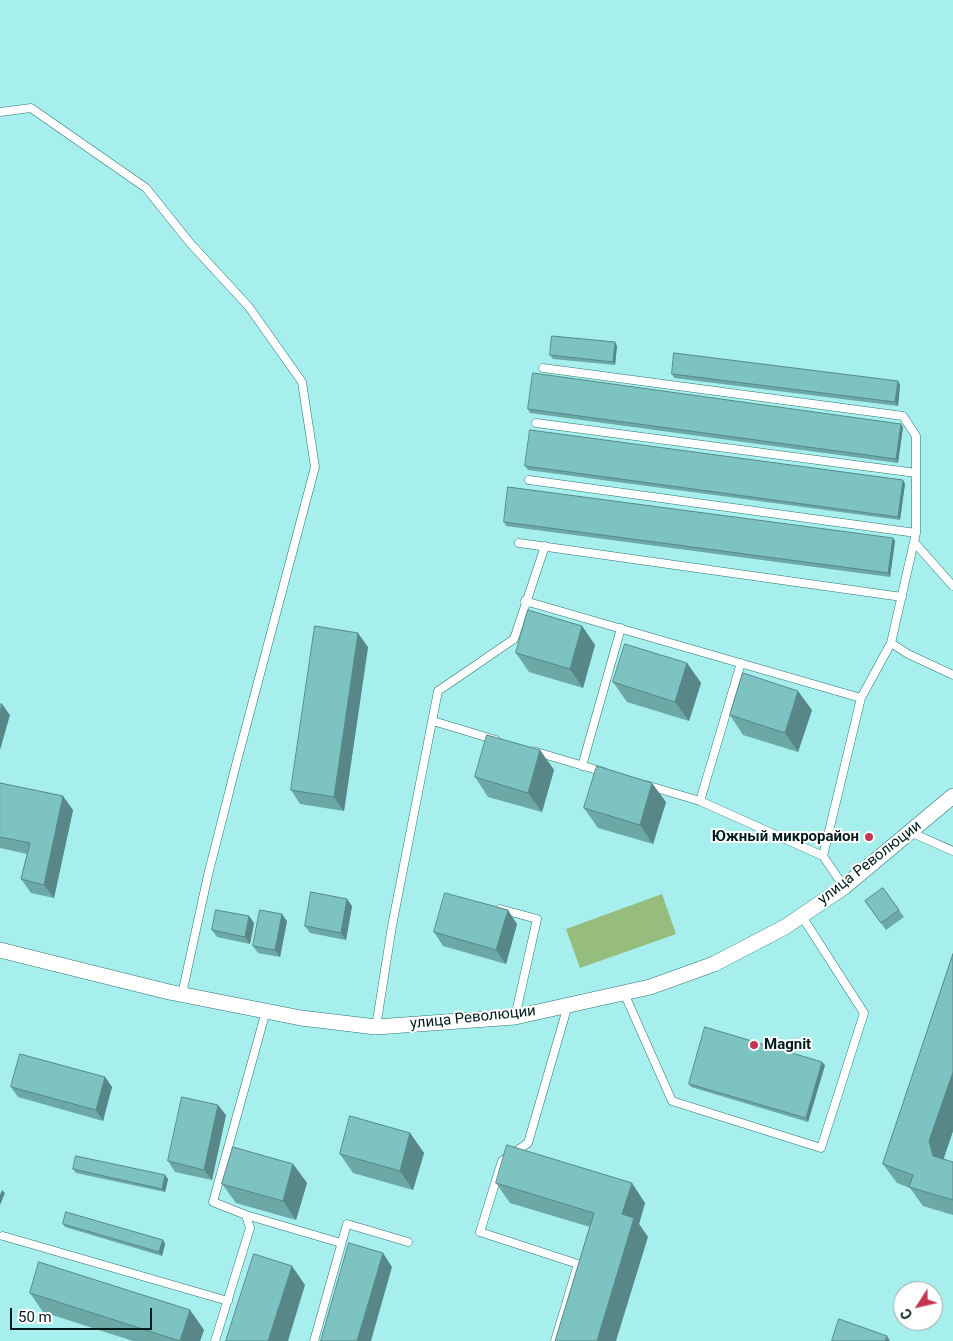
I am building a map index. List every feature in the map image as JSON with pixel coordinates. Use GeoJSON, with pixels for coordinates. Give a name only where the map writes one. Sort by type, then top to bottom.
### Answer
{"type":"FeatureCollection","features":[{"type":"Feature","properties":{"kind":"street","name":"улица Революции"},"geometry":{"type":"LineString","coordinates":[[0,950],[182,994],[301,1018],[376,1027],[515,1017],[650,987],[714,964],[785,927],[844,887],[953,796]]}},
{"type":"Feature","properties":{"kind":"lane"},"geometry":{"type":"LineString","coordinates":[[0,112],[31,108],[146,188],[190,243],[249,307],[302,382],[315,466],[229,790],[182,994]]}},
{"type":"Feature","properties":{"kind":"lane"},"geometry":{"type":"LineString","coordinates":[[543,368],[904,416],[916,436],[915,538],[902,597],[891,643],[861,698],[823,856]]}},
{"type":"Feature","properties":{"kind":"lane"},"geometry":{"type":"LineString","coordinates":[[536,424],[916,473]]}},
{"type":"Feature","properties":{"kind":"lane"},"geometry":{"type":"LineString","coordinates":[[529,480],[915,538],[953,586]]}},
{"type":"Feature","properties":{"kind":"lane"},"geometry":{"type":"LineString","coordinates":[[519,543],[902,597]]}},
{"type":"Feature","properties":{"kind":"lane"},"geometry":{"type":"LineString","coordinates":[[376,1027],[392,926],[438,691],[514,639],[525,601],[545,546]]}},
{"type":"Feature","properties":{"kind":"lane"},"geometry":{"type":"LineString","coordinates":[[525,601],[861,698]]}},
{"type":"Feature","properties":{"kind":"lane"},"geometry":{"type":"LineString","coordinates":[[582,766],[621,628]]}},
{"type":"Feature","properties":{"kind":"lane"},"geometry":{"type":"LineString","coordinates":[[891,643],[908,654],[953,675]]}},
{"type":"Feature","properties":{"kind":"lane"},"geometry":{"type":"LineString","coordinates":[[700,801],[741,663]]}},
{"type":"Feature","properties":{"kind":"lane"},"geometry":{"type":"LineString","coordinates":[[433,721],[507,744]]}},
{"type":"Feature","properties":{"kind":"lane"},"geometry":{"type":"LineString","coordinates":[[526,749],[609,774]]}},
{"type":"Feature","properties":{"kind":"lane"},"geometry":{"type":"LineString","coordinates":[[636,782],[700,801],[823,856],[844,887]]}},
{"type":"Feature","properties":{"kind":"lane"},"geometry":{"type":"LineString","coordinates":[[910,832],[953,850]]}},
{"type":"Feature","properties":{"kind":"lane"},"geometry":{"type":"LineString","coordinates":[[493,908],[537,919],[515,1017]]}},
{"type":"Feature","properties":{"kind":"lane"},"geometry":{"type":"LineString","coordinates":[[624,993],[672,1101],[821,1148],[864,1013],[802,915]]}},
{"type":"Feature","properties":{"kind":"lane"},"geometry":{"type":"LineString","coordinates":[[555,1341],[578,1264],[480,1232],[502,1161],[528,1144],[568,1005]]}},
{"type":"Feature","properties":{"kind":"lane"},"geometry":{"type":"LineString","coordinates":[[266,1011],[213,1202],[246,1215],[341,1243]]}},
{"type":"Feature","properties":{"kind":"lane"},"geometry":{"type":"LineString","coordinates":[[215,1341],[250,1228],[246,1215]]}},
{"type":"Feature","properties":{"kind":"lane"},"geometry":{"type":"LineString","coordinates":[[314,1341],[346,1224],[408,1242]]}},
{"type":"Feature","properties":{"kind":"lane"},"geometry":{"type":"LineString","coordinates":[[3,1236],[228,1301]]}},
{"type":"Feature","properties":{"kind":"green space"},"geometry":{"type":"Polygon","coordinates":[[[662,894],[676,934],[580,968],[566,929],[662,894]]]}},
{"type":"Feature","properties":{"kind":"building"},"geometry":{"type":"Polygon","coordinates":[[[552,336],[615,342],[613,362],[550,355],[552,336]]]}},
{"type":"Feature","properties":{"kind":"building"},"geometry":{"type":"Polygon","coordinates":[[[674,353],[898,381],[895,402],[672,374],[674,353]]]}},
{"type":"Feature","properties":{"kind":"building"},"geometry":{"type":"Polygon","coordinates":[[[533,373],[901,424],[896,459],[528,409],[533,373]]]}},
{"type":"Feature","properties":{"kind":"building"},"geometry":{"type":"Polygon","coordinates":[[[530,430],[903,480],[898,517],[525,466],[530,430]]]}},
{"type":"Feature","properties":{"kind":"building"},"geometry":{"type":"Polygon","coordinates":[[[508,487],[893,538],[888,573],[504,522],[508,487]]]}},
{"type":"Feature","properties":{"kind":"building"},"geometry":{"type":"Polygon","coordinates":[[[528,610],[582,626],[570,669],[516,653],[528,610]]]}},
{"type":"Feature","properties":{"kind":"building"},"geometry":{"type":"Polygon","coordinates":[[[315,626],[358,633],[334,797],[291,790],[315,626]]]}},
{"type":"Feature","properties":{"kind":"building"},"geometry":{"type":"Polygon","coordinates":[[[625,644],[687,663],[675,702],[613,682],[625,644]]]}},
{"type":"Feature","properties":{"kind":"building"},"geometry":{"type":"Polygon","coordinates":[[[743,673],[798,691],[785,733],[730,715],[743,673]]]}},
{"type":"Feature","properties":{"kind":"building"},"geometry":{"type":"Polygon","coordinates":[[[487,735],[540,750],[528,793],[475,777],[487,735]]]}},
{"type":"Feature","properties":{"kind":"building"},"geometry":{"type":"Polygon","coordinates":[[[597,766],[652,783],[640,825],[584,808],[597,766]]]}},
{"type":"Feature","properties":{"kind":"building"},"geometry":{"type":"Polygon","coordinates":[[[0,783],[63,796],[44,885],[21,879],[30,843],[0,837],[0,783]]]}},
{"type":"Feature","properties":{"kind":"building"},"geometry":{"type":"Polygon","coordinates":[[[883,888],[899,910],[881,923],[865,901],[883,888]]]}},
{"type":"Feature","properties":{"kind":"building"},"geometry":{"type":"Polygon","coordinates":[[[311,892],[347,899],[341,933],[305,926],[311,892]]]}},
{"type":"Feature","properties":{"kind":"building"},"geometry":{"type":"Polygon","coordinates":[[[445,893],[508,910],[496,950],[434,932],[445,893]]]}},
{"type":"Feature","properties":{"kind":"building"},"geometry":{"type":"Polygon","coordinates":[[[216,910],[249,916],[245,937],[212,930],[216,910]]]}},
{"type":"Feature","properties":{"kind":"building"},"geometry":{"type":"Polygon","coordinates":[[[260,910],[282,914],[275,950],[253,946],[260,910]]]}},
{"type":"Feature","properties":{"kind":"building"},"geometry":{"type":"Polygon","coordinates":[[[953,954],[953,1072],[929,1141],[933,1156],[953,1162],[953,1200],[909,1187],[913,1175],[883,1164],[953,954]]]}},
{"type":"Feature","properties":{"kind":"building"},"geometry":{"type":"Polygon","coordinates":[[[705,1027],[822,1062],[806,1118],[689,1084],[705,1027]]]}},
{"type":"Feature","properties":{"kind":"building"},"geometry":{"type":"Polygon","coordinates":[[[20,1054],[105,1077],[96,1110],[11,1087],[20,1054]]]}},
{"type":"Feature","properties":{"kind":"building"},"geometry":{"type":"Polygon","coordinates":[[[182,1097],[218,1105],[204,1170],[168,1161],[182,1097]]]}},
{"type":"Feature","properties":{"kind":"building"},"geometry":{"type":"Polygon","coordinates":[[[350,1116],[410,1133],[400,1171],[340,1154],[350,1116]]]}},
{"type":"Feature","properties":{"kind":"building"},"geometry":{"type":"Polygon","coordinates":[[[507,1145],[632,1183],[622,1214],[634,1218],[597,1341],[555,1341],[594,1213],[496,1183],[507,1145]]]}},
{"type":"Feature","properties":{"kind":"building"},"geometry":{"type":"Polygon","coordinates":[[[233,1147],[293,1164],[283,1201],[222,1184],[233,1147]]]}},
{"type":"Feature","properties":{"kind":"building"},"geometry":{"type":"Polygon","coordinates":[[[76,1156],[165,1175],[162,1189],[73,1169],[76,1156]]]}},
{"type":"Feature","properties":{"kind":"building"},"geometry":{"type":"Polygon","coordinates":[[[66,1212],[163,1240],[159,1252],[63,1224],[66,1212]]]}},
{"type":"Feature","properties":{"kind":"building"},"geometry":{"type":"Polygon","coordinates":[[[349,1243],[383,1253],[357,1341],[321,1341],[349,1243]]]}},
{"type":"Feature","properties":{"kind":"building"},"geometry":{"type":"Polygon","coordinates":[[[254,1254],[292,1266],[268,1341],[226,1341],[254,1254]]]}},
{"type":"Feature","properties":{"kind":"building"},"geometry":{"type":"Polygon","coordinates":[[[39,1262],[190,1310],[180,1341],[30,1293],[39,1262]]]}},
{"type":"Feature","properties":{"kind":"building"},"geometry":{"type":"Polygon","coordinates":[[[839,1319],[887,1336],[885,1341],[832,1341],[839,1319]]]}},
{"type":"Feature","properties":{"kind":"place","name":"Южный микрорайон"},"geometry":{"type":"Point","coordinates":[869,837]}},
{"type":"Feature","properties":{"kind":"place","name":"Magnit"},"geometry":{"type":"Point","coordinates":[754,1045]}}]}
